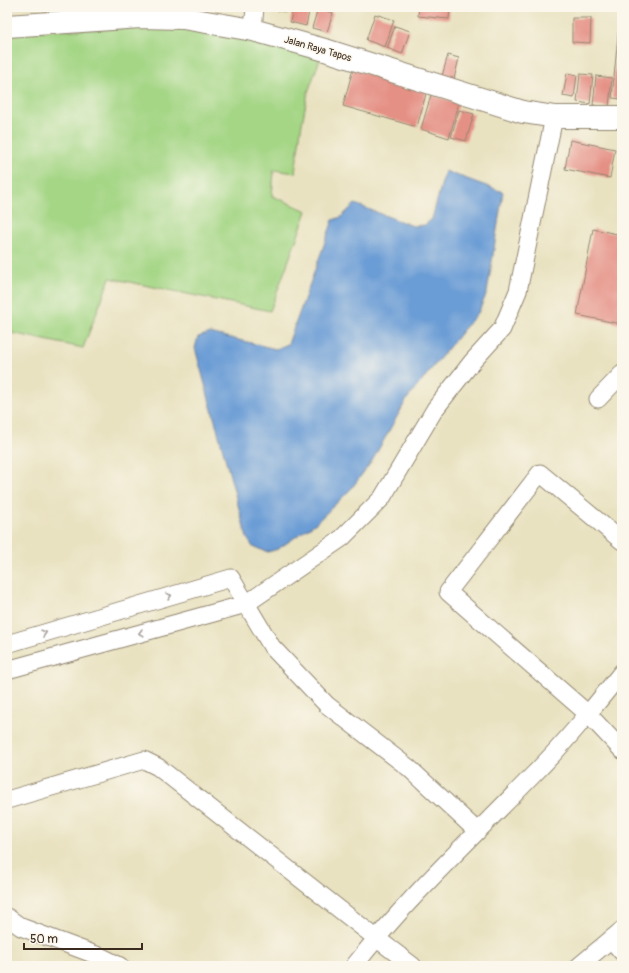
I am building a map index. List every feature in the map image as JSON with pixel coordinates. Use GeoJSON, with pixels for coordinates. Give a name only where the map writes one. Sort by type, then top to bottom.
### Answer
{"type":"FeatureCollection","features":[{"type":"Feature","properties":{"kind":"main road","name":"Jalan Raya Tapos"},"geometry":{"type":"LineString","coordinates":[[7,26],[142,16],[183,18],[253,30],[325,50],[524,112],[555,118],[622,117]]}},
{"type":"Feature","properties":{"kind":"street"},"geometry":{"type":"LineString","coordinates":[[253,30],[255,7]]}},
{"type":"Feature","properties":{"kind":"street"},"geometry":{"type":"LineString","coordinates":[[7,670],[246,604],[342,538],[382,498],[435,409],[472,362],[502,329],[518,291],[552,127]]}},
{"type":"Feature","properties":{"kind":"street"},"geometry":{"type":"LineString","coordinates":[[598,399],[622,374]]}},
{"type":"Feature","properties":{"kind":"street"},"geometry":{"type":"LineString","coordinates":[[622,541],[540,473],[448,592],[588,714],[622,750]]}},
{"type":"Feature","properties":{"kind":"street"},"geometry":{"type":"LineString","coordinates":[[7,644],[231,578],[272,647],[327,705],[409,768],[477,831]]}},
{"type":"Feature","properties":{"kind":"street"},"geometry":{"type":"LineString","coordinates":[[354,966],[376,938],[420,888],[534,774],[588,714],[622,672]]}},
{"type":"Feature","properties":{"kind":"street"},"geometry":{"type":"LineString","coordinates":[[7,800],[144,760],[158,767],[413,966]]}},
{"type":"Feature","properties":{"kind":"street"},"geometry":{"type":"LineString","coordinates":[[7,917],[21,927],[104,958],[120,966]]}},
{"type":"Feature","properties":{"kind":"street"},"geometry":{"type":"LineString","coordinates":[[579,966],[617,934],[622,952]]}},
{"type":"Feature","properties":{"kind":"green space"},"geometry":{"type":"Polygon","coordinates":[[[171,27],[212,30],[321,56],[308,92],[295,173],[274,170],[272,196],[307,211],[270,311],[110,278],[83,348],[7,332],[7,35],[40,31],[171,27]]]}},
{"type":"Feature","properties":{"kind":"water"},"geometry":{"type":"Polygon","coordinates":[[[445,171],[503,192],[487,293],[478,313],[407,399],[372,461],[351,489],[316,523],[278,549],[268,552],[253,547],[247,538],[195,348],[198,337],[210,333],[276,349],[288,344],[333,220],[341,217],[355,204],[413,226],[425,225],[432,219],[445,171]]]}},
{"type":"Feature","properties":{"kind":"building"},"geometry":{"type":"Polygon","coordinates":[[[272,7],[288,7],[287,12],[272,10],[272,7]]]}},
{"type":"Feature","properties":{"kind":"building"},"geometry":{"type":"Polygon","coordinates":[[[293,7],[310,7],[306,26],[290,22],[293,7]]]}},
{"type":"Feature","properties":{"kind":"building"},"geometry":{"type":"Polygon","coordinates":[[[419,7],[450,7],[449,19],[418,16],[419,7]]]}},
{"type":"Feature","properties":{"kind":"building"},"geometry":{"type":"Polygon","coordinates":[[[318,8],[333,13],[327,32],[312,28],[318,8]]]}},
{"type":"Feature","properties":{"kind":"building"},"geometry":{"type":"Polygon","coordinates":[[[375,14],[394,20],[385,47],[366,40],[375,14]]]}},
{"type":"Feature","properties":{"kind":"building"},"geometry":{"type":"Polygon","coordinates":[[[572,18],[591,18],[590,43],[572,42],[572,18]]]}},
{"type":"Feature","properties":{"kind":"building"},"geometry":{"type":"Polygon","coordinates":[[[619,25],[622,25],[622,99],[612,98],[619,25]]]}},
{"type":"Feature","properties":{"kind":"building"},"geometry":{"type":"Polygon","coordinates":[[[395,26],[410,31],[402,54],[387,48],[395,26]]]}},
{"type":"Feature","properties":{"kind":"building"},"geometry":{"type":"Polygon","coordinates":[[[448,55],[459,58],[454,79],[442,76],[448,55]]]}},
{"type":"Feature","properties":{"kind":"building"},"geometry":{"type":"Polygon","coordinates":[[[353,69],[427,90],[417,127],[343,106],[353,69]]]}},
{"type":"Feature","properties":{"kind":"building"},"geometry":{"type":"Polygon","coordinates":[[[567,73],[577,75],[574,98],[563,96],[567,73]]]}},
{"type":"Feature","properties":{"kind":"building"},"geometry":{"type":"Polygon","coordinates":[[[580,74],[593,75],[590,104],[577,102],[580,74]]]}},
{"type":"Feature","properties":{"kind":"building"},"geometry":{"type":"Polygon","coordinates":[[[596,76],[612,78],[609,107],[593,105],[596,76]]]}},
{"type":"Feature","properties":{"kind":"building"},"geometry":{"type":"Polygon","coordinates":[[[431,95],[459,103],[449,138],[421,129],[431,95]]]}},
{"type":"Feature","properties":{"kind":"building"},"geometry":{"type":"Polygon","coordinates":[[[459,110],[474,114],[466,141],[451,137],[459,110]]]}},
{"type":"Feature","properties":{"kind":"building"},"geometry":{"type":"Polygon","coordinates":[[[570,140],[615,149],[610,178],[565,169],[570,140]]]}},
{"type":"Feature","properties":{"kind":"building"},"geometry":{"type":"Polygon","coordinates":[[[593,229],[622,235],[621,324],[577,315],[593,229]]]}}]}
